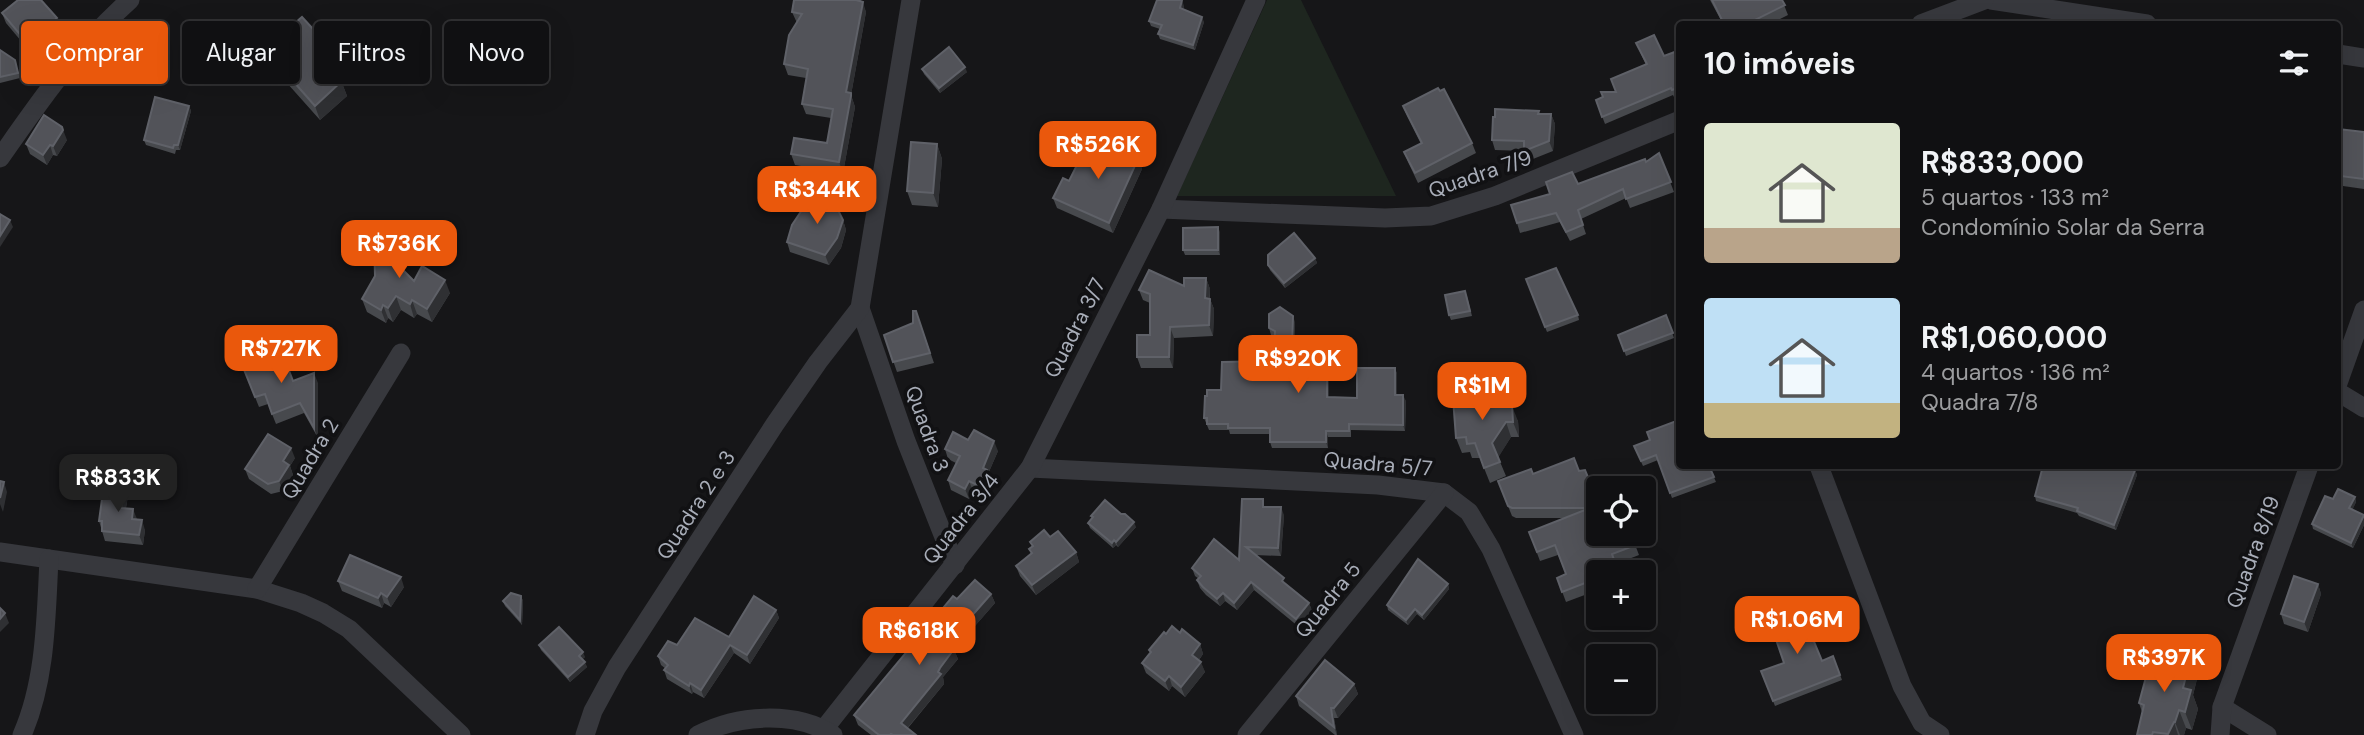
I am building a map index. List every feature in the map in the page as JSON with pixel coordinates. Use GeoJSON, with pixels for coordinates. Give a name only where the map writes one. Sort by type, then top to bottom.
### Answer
{"type":"FeatureCollection","features":[{"type":"Feature","properties":{"kind":"street"},"geometry":{"type":"LineString","coordinates":[[0,158],[53,82],[108,20],[130,0]]}},
{"type":"Feature","properties":{"kind":"street"},"geometry":{"type":"LineString","coordinates":[[860,308],[911,0]]}},
{"type":"Feature","properties":{"kind":"street","name":"Quadra 3/7"},"geometry":{"type":"LineString","coordinates":[[1030,468],[1161,209],[1256,0]]}},
{"type":"Feature","properties":{"kind":"street"},"geometry":{"type":"LineString","coordinates":[[1931,21],[1992,0],[2128,21]]}},
{"type":"Feature","properties":{"kind":"street"},"geometry":{"type":"LineString","coordinates":[[2341,54],[2364,58]]}},
{"type":"Feature","properties":{"kind":"street","name":"Quadra 7/9"},"geometry":{"type":"LineString","coordinates":[[1161,209],[1385,218],[1431,216],[1495,196],[1676,123]]}},
{"type":"Feature","properties":{"kind":"street","name":"Quadra 3"},"geometry":{"type":"LineString","coordinates":[[860,308],[906,441],[955,565]]}},
{"type":"Feature","properties":{"kind":"street","name":"Quadra 2 e 3"},"geometry":{"type":"LineString","coordinates":[[585,735],[593,711],[617,667],[775,424],[860,308]]}},
{"type":"Feature","properties":{"kind":"street"},"geometry":{"type":"LineString","coordinates":[[2341,375],[2364,310]]}},
{"type":"Feature","properties":{"kind":"street","name":"Quadra 2"},"geometry":{"type":"LineString","coordinates":[[257,589],[401,352]]}},
{"type":"Feature","properties":{"kind":"street"},"geometry":{"type":"LineString","coordinates":[[2341,394],[2364,408]]}},
{"type":"Feature","properties":{"kind":"street","name":"Quadra 5/7"},"geometry":{"type":"LineString","coordinates":[[1030,468],[1378,485],[1444,493],[1469,512],[1491,549],[1574,735]]}},
{"type":"Feature","properties":{"kind":"street","name":"Quadra 3/4"},"geometry":{"type":"LineString","coordinates":[[828,732],[1030,468]]}},
{"type":"Feature","properties":{"kind":"street"},"geometry":{"type":"LineString","coordinates":[[1820,469],[1902,686],[1922,723],[1940,735]]}},
{"type":"Feature","properties":{"kind":"street","name":"Quadra 8/19"},"geometry":{"type":"LineString","coordinates":[[2220,735],[2222,707],[2308,469]]}},
{"type":"Feature","properties":{"kind":"street","name":"Quadra 5"},"geometry":{"type":"LineString","coordinates":[[1247,735],[1444,493]]}},
{"type":"Feature","properties":{"kind":"street"},"geometry":{"type":"LineString","coordinates":[[0,552],[257,589],[301,603],[349,629],[461,735]]}},
{"type":"Feature","properties":{"kind":"street"},"geometry":{"type":"LineString","coordinates":[[22,735],[33,711],[46,621],[49,559]]}},
{"type":"Feature","properties":{"kind":"street"},"geometry":{"type":"LineString","coordinates":[[2222,707],[2267,735]]}},
{"type":"Feature","properties":{"kind":"street"},"geometry":{"type":"LineString","coordinates":[[698,735],[747,719],[772,718],[798,722],[828,732]]}},
{"type":"Feature","properties":{"kind":"shaded area"},"geometry":{"type":"Polygon","coordinates":[[[1267,0],[1301,0],[1396,196],[1177,196],[1267,0]]]}},
{"type":"Feature","properties":{"kind":"building"},"geometry":{"type":"Polygon","coordinates":[[[18,0],[41,0],[57,18],[54,21],[21,21],[21,36],[2,13],[18,0]]]}},
{"type":"Feature","properties":{"kind":"building"},"geometry":{"type":"Polygon","coordinates":[[[794,0],[863,2],[846,92],[851,93],[851,96],[839,162],[791,154],[794,138],[827,143],[833,109],[802,104],[808,69],[784,64],[789,35],[802,14],[792,12],[794,0]]]}},
{"type":"Feature","properties":{"kind":"building"},"geometry":{"type":"Polygon","coordinates":[[[1157,0],[1182,0],[1180,8],[1202,17],[1193,45],[1158,34],[1162,25],[1149,21],[1157,0]]]}},
{"type":"Feature","properties":{"kind":"building"},"geometry":{"type":"Polygon","coordinates":[[[1712,0],[1782,0],[1785,5],[1753,21],[1722,21],[1712,0]]]}},
{"type":"Feature","properties":{"kind":"building"},"geometry":{"type":"Polygon","coordinates":[[[302,17],[314,28],[314,84],[339,84],[315,106],[296,84],[300,84],[300,21],[297,21],[302,17]]]}},
{"type":"Feature","properties":{"kind":"building"},"geometry":{"type":"Polygon","coordinates":[[[1654,35],[1664,56],[1676,52],[1676,88],[1671,88],[1602,117],[1596,100],[1603,97],[1601,92],[1616,92],[1611,79],[1647,64],[1636,43],[1654,35]]]}},
{"type":"Feature","properties":{"kind":"building"},"geometry":{"type":"Polygon","coordinates":[[[949,47],[965,67],[939,88],[922,69],[949,47]]]}},
{"type":"Feature","properties":{"kind":"building"},"geometry":{"type":"Polygon","coordinates":[[[0,50],[15,60],[18,73],[0,77],[0,50]]]}},
{"type":"Feature","properties":{"kind":"building"},"geometry":{"type":"Polygon","coordinates":[[[1438,88],[1440,91],[1444,89],[1472,143],[1415,173],[1404,152],[1422,143],[1403,106],[1438,88]]]}},
{"type":"Feature","properties":{"kind":"building"},"geometry":{"type":"Polygon","coordinates":[[[155,97],[189,106],[178,145],[173,148],[144,140],[155,97]]]}},
{"type":"Feature","properties":{"kind":"building"},"geometry":{"type":"Polygon","coordinates":[[[1495,109],[1551,114],[1549,141],[1524,151],[1524,141],[1492,140],[1495,109]]]}},
{"type":"Feature","properties":{"kind":"building"},"geometry":{"type":"Polygon","coordinates":[[[44,115],[63,130],[53,146],[50,145],[43,155],[26,144],[44,115]]]}},
{"type":"Feature","properties":{"kind":"building"},"geometry":{"type":"Polygon","coordinates":[[[2341,129],[2364,132],[2364,179],[2341,176],[2341,129]]]}},
{"type":"Feature","properties":{"kind":"building"},"geometry":{"type":"Polygon","coordinates":[[[1089,141],[1108,150],[1110,146],[1138,159],[1109,223],[1053,198],[1063,178],[1069,181],[1089,141]]]}},
{"type":"Feature","properties":{"kind":"building"},"geometry":{"type":"Polygon","coordinates":[[[911,142],[937,144],[933,193],[907,191],[911,142]]]}},
{"type":"Feature","properties":{"kind":"building"},"geometry":{"type":"Polygon","coordinates":[[[1659,153],[1671,182],[1626,199],[1623,189],[1578,210],[1583,225],[1566,232],[1556,213],[1517,223],[1511,205],[1550,194],[1546,182],[1572,172],[1578,184],[1645,159],[1646,162],[1659,153]]]}},
{"type":"Feature","properties":{"kind":"building"},"geometry":{"type":"Polygon","coordinates":[[[810,198],[832,198],[843,220],[837,238],[825,255],[787,242],[792,225],[810,198]]]}},
{"type":"Feature","properties":{"kind":"building"},"geometry":{"type":"Polygon","coordinates":[[[0,214],[10,220],[0,236],[0,214]]]}},
{"type":"Feature","properties":{"kind":"building"},"geometry":{"type":"Polygon","coordinates":[[[1218,227],[1218,250],[1183,250],[1183,228],[1218,227]]]}},
{"type":"Feature","properties":{"kind":"building"},"geometry":{"type":"Polygon","coordinates":[[[1294,233],[1315,258],[1284,283],[1268,265],[1268,255],[1294,233]]]}},
{"type":"Feature","properties":{"kind":"building"},"geometry":{"type":"Polygon","coordinates":[[[374,238],[395,238],[396,263],[414,281],[422,266],[445,280],[427,309],[412,300],[410,304],[396,296],[388,308],[383,305],[381,310],[362,299],[375,276],[374,238]]]}},
{"type":"Feature","properties":{"kind":"building"},"geometry":{"type":"Polygon","coordinates":[[[1556,268],[1578,315],[1545,327],[1526,279],[1556,268]]]}},
{"type":"Feature","properties":{"kind":"building"},"geometry":{"type":"Polygon","coordinates":[[[1149,270],[1184,286],[1184,278],[1206,278],[1205,298],[1210,299],[1209,325],[1170,327],[1169,357],[1137,357],[1137,335],[1150,335],[1150,294],[1139,290],[1149,270]]]}},
{"type":"Feature","properties":{"kind":"building"},"geometry":{"type":"Polygon","coordinates":[[[1465,291],[1470,311],[1449,315],[1445,295],[1465,291]]]}},
{"type":"Feature","properties":{"kind":"building"},"geometry":{"type":"Polygon","coordinates":[[[1280,307],[1293,316],[1292,348],[1305,348],[1305,367],[1327,368],[1327,397],[1357,398],[1357,368],[1395,368],[1395,395],[1403,395],[1403,425],[1349,424],[1349,431],[1326,431],[1326,442],[1270,442],[1270,428],[1228,428],[1228,424],[1207,424],[1207,418],[1204,418],[1205,396],[1207,390],[1221,390],[1222,362],[1274,361],[1275,331],[1269,328],[1269,314],[1280,307]]]}},
{"type":"Feature","properties":{"kind":"building"},"geometry":{"type":"Polygon","coordinates":[[[913,311],[916,311],[930,353],[893,362],[884,335],[913,323],[913,311]]]}},
{"type":"Feature","properties":{"kind":"building"},"geometry":{"type":"Polygon","coordinates":[[[1666,315],[1673,333],[1624,351],[1618,335],[1666,315]]]}},
{"type":"Feature","properties":{"kind":"building"},"geometry":{"type":"Polygon","coordinates":[[[282,352],[293,381],[314,373],[314,428],[300,403],[272,414],[265,394],[255,397],[243,367],[282,352]]]}},
{"type":"Feature","properties":{"kind":"building"},"geometry":{"type":"Polygon","coordinates":[[[1492,387],[1492,393],[1505,406],[1512,406],[1513,422],[1506,422],[1492,443],[1500,462],[1484,468],[1475,443],[1467,444],[1466,437],[1456,438],[1453,398],[1475,396],[1475,388],[1492,387]]]}},
{"type":"Feature","properties":{"kind":"building"},"geometry":{"type":"Polygon","coordinates":[[[1676,421],[1676,469],[1710,469],[1714,477],[1670,493],[1656,455],[1641,461],[1634,446],[1650,440],[1647,432],[1676,421]]]}},
{"type":"Feature","properties":{"kind":"building"},"geometry":{"type":"Polygon","coordinates":[[[974,430],[994,441],[983,468],[987,470],[979,486],[969,481],[965,489],[948,480],[960,456],[945,449],[953,432],[968,440],[974,430]]]}},
{"type":"Feature","properties":{"kind":"building"},"geometry":{"type":"Polygon","coordinates":[[[268,434],[291,448],[283,461],[289,465],[279,481],[268,484],[245,469],[268,434]]]}},
{"type":"Feature","properties":{"kind":"building"},"geometry":{"type":"Polygon","coordinates":[[[1574,458],[1579,471],[1585,470],[1588,476],[1586,508],[1508,506],[1498,481],[1531,469],[1533,474],[1574,458]]]}},
{"type":"Feature","properties":{"kind":"building"},"geometry":{"type":"Polygon","coordinates":[[[2042,469],[2135,470],[2114,525],[2077,511],[2078,508],[2035,496],[2042,469]]]}},
{"type":"Feature","properties":{"kind":"building"},"geometry":{"type":"Polygon","coordinates":[[[0,481],[4,482],[0,498],[0,481]]]}},
{"type":"Feature","properties":{"kind":"building"},"geometry":{"type":"Polygon","coordinates":[[[109,484],[124,486],[121,508],[133,509],[132,519],[142,520],[139,535],[102,531],[102,521],[99,521],[102,499],[107,499],[109,484]]]}},
{"type":"Feature","properties":{"kind":"building"},"geometry":{"type":"Polygon","coordinates":[[[2338,489],[2355,497],[2349,508],[2364,515],[2351,543],[2312,524],[2325,496],[2333,499],[2338,489]]]}},
{"type":"Feature","properties":{"kind":"building"},"geometry":{"type":"Polygon","coordinates":[[[1242,499],[1263,499],[1263,507],[1281,507],[1278,548],[1246,547],[1309,603],[1296,619],[1251,582],[1234,603],[1223,593],[1217,599],[1197,580],[1201,576],[1192,568],[1214,539],[1239,560],[1242,499]]]}},
{"type":"Feature","properties":{"kind":"building"},"geometry":{"type":"Polygon","coordinates":[[[1105,500],[1134,522],[1112,543],[1088,523],[1105,500]]]}},
{"type":"Feature","properties":{"kind":"building"},"geometry":{"type":"Polygon","coordinates":[[[1586,510],[1586,546],[1633,546],[1612,554],[1614,560],[1586,560],[1586,583],[1562,592],[1557,578],[1566,574],[1555,545],[1537,552],[1529,532],[1586,510]]]}},
{"type":"Feature","properties":{"kind":"building"},"geometry":{"type":"Polygon","coordinates":[[[1044,530],[1050,537],[1058,531],[1076,552],[1032,585],[1016,566],[1032,553],[1029,549],[1033,546],[1030,542],[1044,530]]]}},
{"type":"Feature","properties":{"kind":"building"},"geometry":{"type":"Polygon","coordinates":[[[350,555],[401,577],[387,597],[381,593],[378,598],[338,581],[350,555]]]}},
{"type":"Feature","properties":{"kind":"building"},"geometry":{"type":"Polygon","coordinates":[[[1418,559],[1448,584],[1422,615],[1415,609],[1406,620],[1387,605],[1418,559]]]}},
{"type":"Feature","properties":{"kind":"building"},"geometry":{"type":"Polygon","coordinates":[[[2294,576],[2318,584],[2304,622],[2281,614],[2294,576]]]}},
{"type":"Feature","properties":{"kind":"building"},"geometry":{"type":"Polygon","coordinates":[[[975,580],[991,594],[947,644],[954,649],[940,668],[938,672],[941,674],[901,723],[916,735],[879,735],[854,715],[953,596],[957,599],[975,580]]]}},
{"type":"Feature","properties":{"kind":"building"},"geometry":{"type":"Polygon","coordinates":[[[511,593],[521,596],[520,620],[503,601],[511,593]]]}},
{"type":"Feature","properties":{"kind":"building"},"geometry":{"type":"Polygon","coordinates":[[[754,596],[776,610],[747,655],[730,645],[701,690],[690,683],[689,686],[664,670],[668,665],[658,656],[668,641],[677,645],[695,618],[729,637],[754,596]]]}},
{"type":"Feature","properties":{"kind":"building"},"geometry":{"type":"Polygon","coordinates":[[[1803,603],[1811,623],[1807,625],[1822,661],[1833,656],[1840,675],[1773,701],[1761,671],[1784,663],[1769,619],[1789,612],[1788,609],[1803,603]]]}},
{"type":"Feature","properties":{"kind":"building"},"geometry":{"type":"Polygon","coordinates":[[[1172,626],[1180,633],[1182,629],[1200,644],[1192,655],[1201,662],[1181,687],[1169,676],[1165,681],[1142,663],[1151,652],[1149,650],[1172,626]]]}},
{"type":"Feature","properties":{"kind":"building"},"geometry":{"type":"Polygon","coordinates":[[[559,627],[583,652],[579,656],[585,662],[568,677],[539,645],[559,627]]]}},
{"type":"Feature","properties":{"kind":"building"},"geometry":{"type":"Polygon","coordinates":[[[2159,650],[2190,660],[2183,688],[2191,690],[2185,712],[2179,710],[2168,734],[2153,732],[2152,735],[2137,735],[2144,705],[2139,703],[2149,667],[2154,666],[2159,650]]]}},
{"type":"Feature","properties":{"kind":"building"},"geometry":{"type":"Polygon","coordinates":[[[1325,660],[1354,684],[1334,708],[1331,708],[1334,727],[1296,696],[1325,660]]]}}]}
